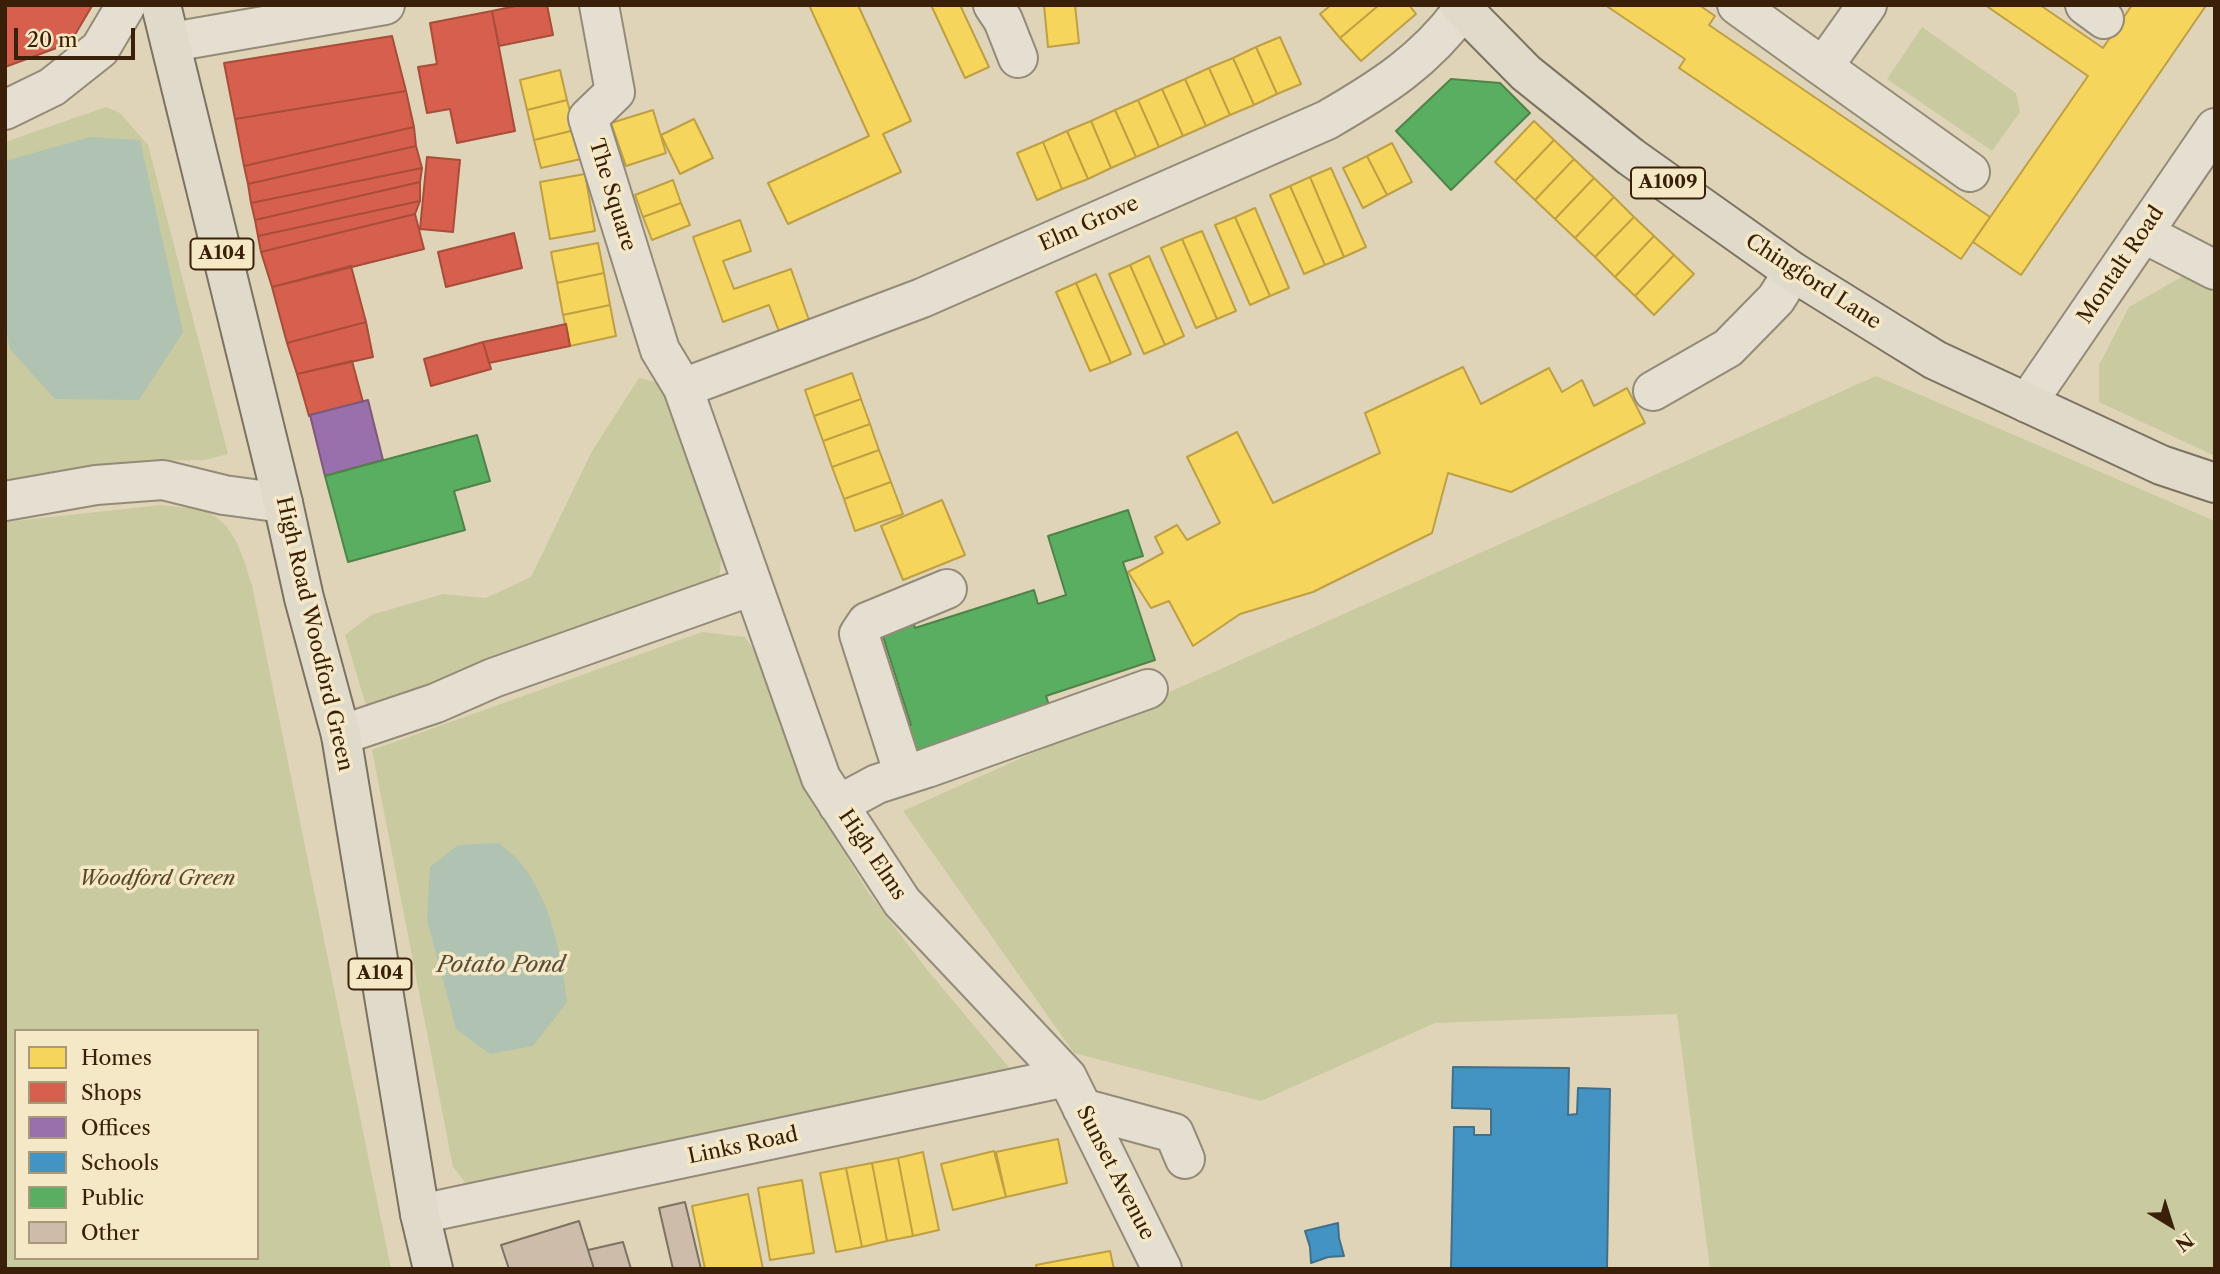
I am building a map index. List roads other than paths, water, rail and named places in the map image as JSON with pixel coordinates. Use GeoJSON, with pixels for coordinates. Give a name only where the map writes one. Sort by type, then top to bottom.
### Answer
{"type":"FeatureCollection","features":[{"type":"Feature","properties":{"kind":"main road","name":"High Road Woodford Green"},"geometry":{"type":"LineString","coordinates":[[161,5],[304,598],[341,734],[420,1214],[433,1269]]}},
{"type":"Feature","properties":{"kind":"main road","name":"Chingford Lane"},"geometry":{"type":"LineString","coordinates":[[1461,7],[1526,73],[1631,157],[1793,272],[1935,360],[2161,464],[2215,483]]}},
{"type":"Feature","properties":{"kind":"street"},"geometry":{"type":"LineString","coordinates":[[5,110],[52,87],[100,49],[126,5]]}},
{"type":"Feature","properties":{"kind":"street"},"geometry":{"type":"LineString","coordinates":[[172,42],[385,5]]}},
{"type":"Feature","properties":{"kind":"street","name":"The Square"},"geometry":{"type":"LineString","coordinates":[[598,5],[615,92],[588,118],[660,350],[683,388]]}},
{"type":"Feature","properties":{"kind":"street"},"geometry":{"type":"LineString","coordinates":[[993,5],[1003,20],[1018,58]]}},
{"type":"Feature","properties":{"kind":"street"},"geometry":{"type":"LineString","coordinates":[[1737,5],[1970,172]]}},
{"type":"Feature","properties":{"kind":"street"},"geometry":{"type":"LineString","coordinates":[[1823,67],[1867,5]]}},
{"type":"Feature","properties":{"kind":"street","name":"Elm Grove"},"geometry":{"type":"LineString","coordinates":[[683,388],[922,298],[1327,120],[1379,90],[1424,54],[1444,35],[1461,7]]}},
{"type":"Feature","properties":{"kind":"street","name":"Montalt Road"},"geometry":{"type":"LineString","coordinates":[[2027,403],[2215,128]]}},
{"type":"Feature","properties":{"kind":"street"},"geometry":{"type":"LineString","coordinates":[[2143,233],[2215,270]]}},
{"type":"Feature","properties":{"kind":"street"},"geometry":{"type":"LineString","coordinates":[[1653,391],[1728,348],[1776,299],[1793,272]]}},
{"type":"Feature","properties":{"kind":"street","name":"High Elms"},"geometry":{"type":"LineString","coordinates":[[683,388],[821,778],[902,902],[1075,1093]]}},
{"type":"Feature","properties":{"kind":"street"},"geometry":{"type":"LineString","coordinates":[[5,501],[96,485],[163,480],[224,495],[283,503]]}},
{"type":"Feature","properties":{"kind":"street"},"geometry":{"type":"LineString","coordinates":[[341,734],[436,703],[493,678],[752,586]]}},
{"type":"Feature","properties":{"kind":"street"},"geometry":{"type":"LineString","coordinates":[[904,775],[859,634],[867,622],[947,589]]}},
{"type":"Feature","properties":{"kind":"street"},"geometry":{"type":"LineString","coordinates":[[838,805],[877,784],[1148,690]]}},
{"type":"Feature","properties":{"kind":"street"},"geometry":{"type":"LineString","coordinates":[[1075,1093],[1174,1133],[1185,1159]]}},
{"type":"Feature","properties":{"kind":"street","name":"Links Road"},"geometry":{"type":"LineString","coordinates":[[420,1214],[1075,1093]]}},
{"type":"Feature","properties":{"kind":"street","name":"Sunset Avenue"},"geometry":{"type":"LineString","coordinates":[[1075,1093],[1163,1269]]}},
{"type":"Feature","properties":{"kind":"water"},"geometry":{"type":"Polygon","coordinates":[[[90,137],[140,140],[183,332],[139,400],[55,399],[10,349],[5,325],[5,161],[90,137]]]}},
{"type":"Feature","properties":{"kind":"water","name":"Potato Pond"},"geometry":{"type":"Polygon","coordinates":[[[499,843],[521,863],[548,913],[562,966],[567,1002],[533,1046],[490,1054],[456,1029],[427,920],[430,867],[458,845],[499,843]]]}},
{"type":"Feature","properties":{"kind":"park label","name":"Woodford Green"},"geometry":{"type":"Point","coordinates":[157,879]}}]}
